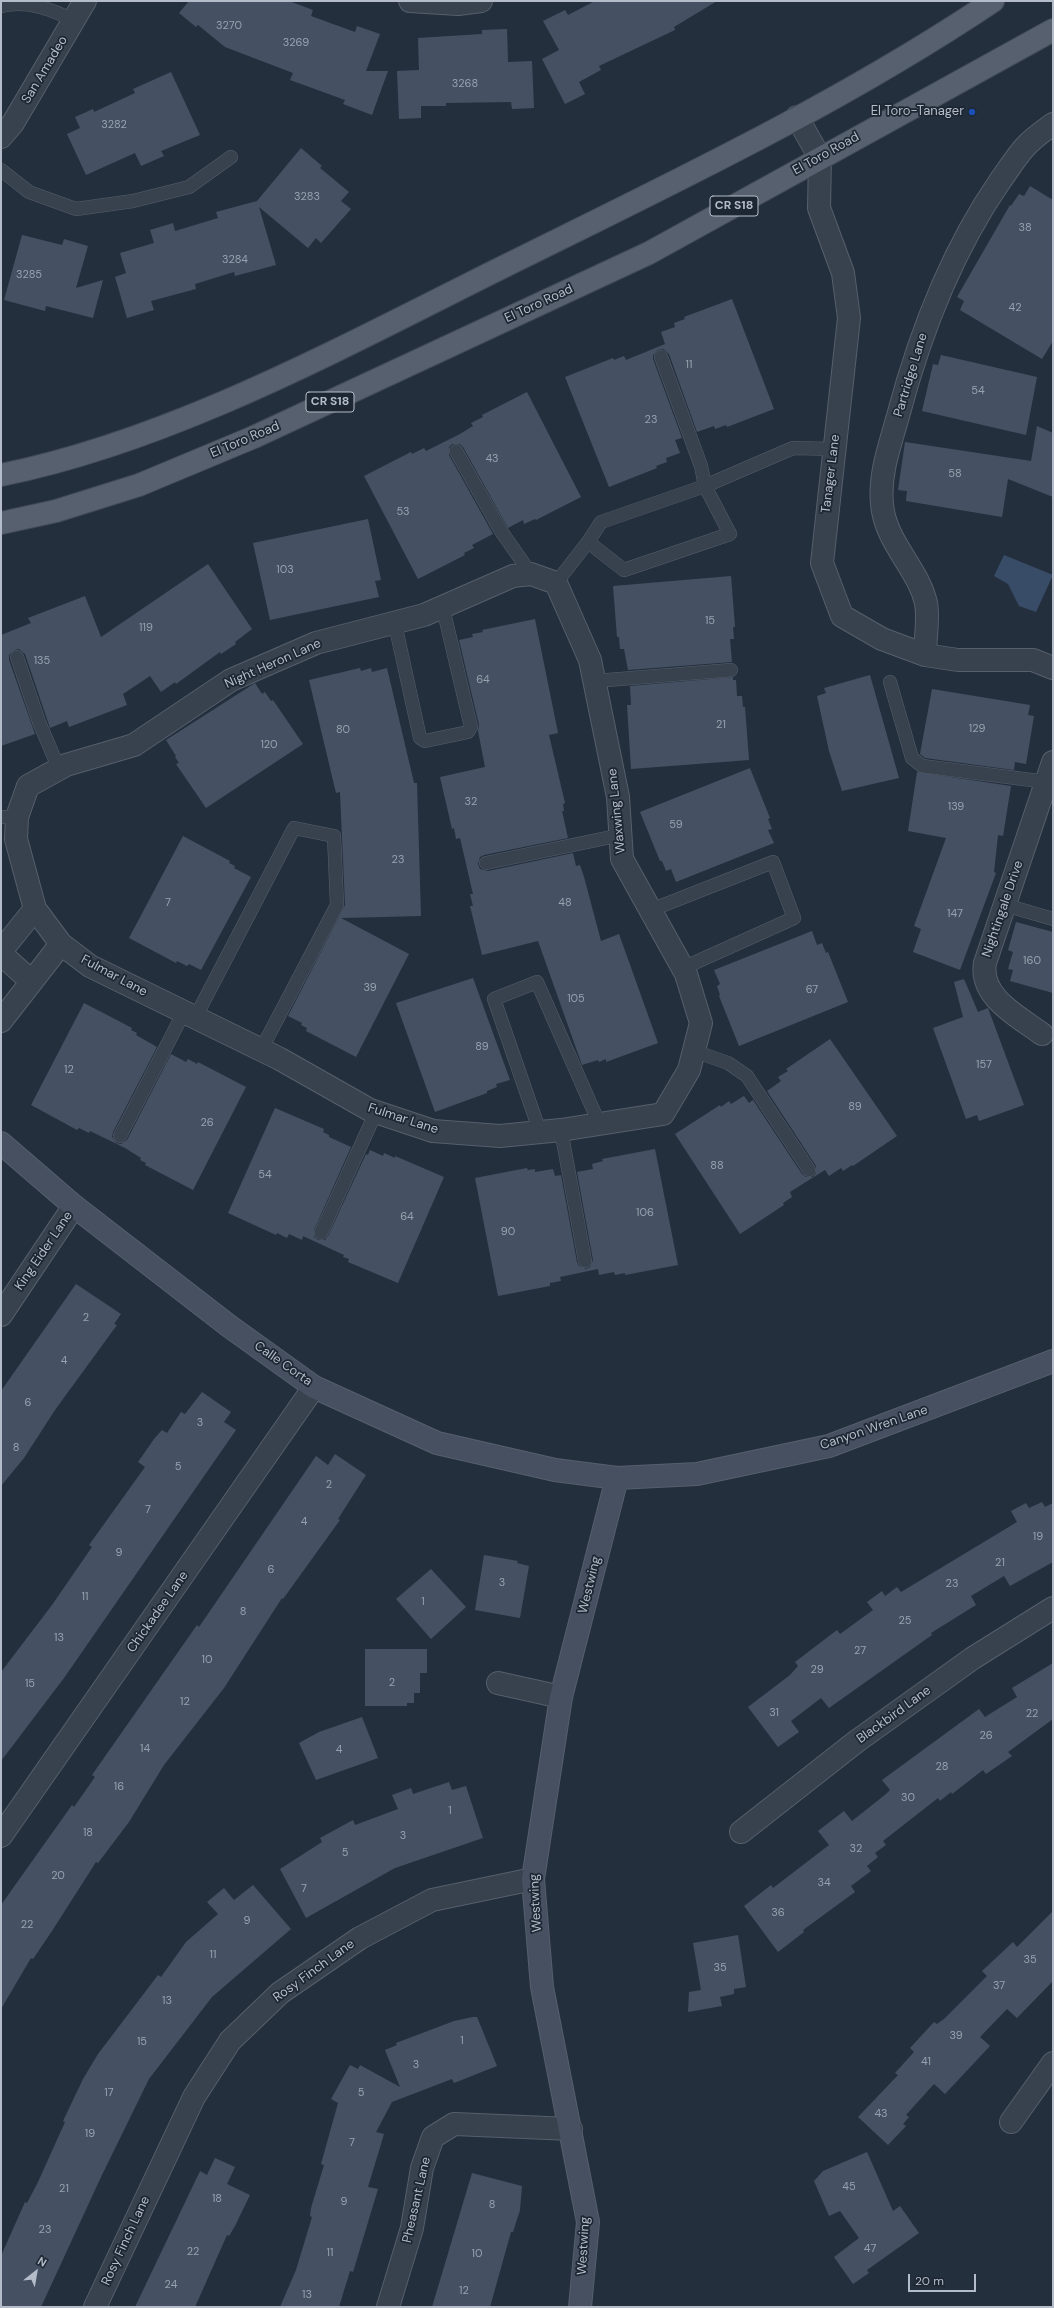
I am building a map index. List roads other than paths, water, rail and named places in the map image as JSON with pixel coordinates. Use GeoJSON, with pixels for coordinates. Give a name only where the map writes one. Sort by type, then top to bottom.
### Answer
{"type":"FeatureCollection","features":[{"type":"Feature","properties":{"kind":"main road"},"geometry":{"type":"LineString","coordinates":[[1,475],[49,465],[127,441],[240,395],[368,335],[628,205],[797,117],[938,38],[993,1]]}},
{"type":"Feature","properties":{"kind":"main road","name":"El Toro Road"},"geometry":{"type":"LineString","coordinates":[[1,523],[56,511],[139,485],[254,437],[649,253],[1053,30]]}},
{"type":"Feature","properties":{"kind":"street","name":"San Amadeo"},"geometry":{"type":"LineString","coordinates":[[1,137],[13,123],[75,21],[85,1]]}},
{"type":"Feature","properties":{"kind":"street"},"geometry":{"type":"LineString","coordinates":[[410,1],[458,4],[480,1]]}},
{"type":"Feature","properties":{"kind":"street"},"geometry":{"type":"LineString","coordinates":[[797,117],[820,158]]}},
{"type":"Feature","properties":{"kind":"street","name":"Partridge Lane"},"geometry":{"type":"LineString","coordinates":[[925,655],[926,604],[916,579],[900,553],[888,527],[882,505],[883,470],[919,346],[954,260],[987,200],[1024,148],[1053,124]]}},
{"type":"Feature","properties":{"kind":"street","name":"Tanager Lane"},"geometry":{"type":"LineString","coordinates":[[820,158],[819,208],[843,273],[849,318],[822,563],[842,616],[882,639],[925,655],[958,660],[1033,660],[1053,668]]}},
{"type":"Feature","properties":{"kind":"street","name":"Night Heron Lane"},"geometry":{"type":"LineString","coordinates":[[61,944],[35,909],[9,817],[28,786],[59,769],[134,745],[231,680],[316,643],[395,624],[443,608],[513,576],[531,574],[556,583]]}},
{"type":"Feature","properties":{"kind":"street","name":"Waxwing Lane"},"geometry":{"type":"LineString","coordinates":[[556,583],[590,660],[618,797],[622,859],[683,968],[701,1023]]}},
{"type":"Feature","properties":{"kind":"street","name":"Nightingale Drive"},"geometry":{"type":"LineString","coordinates":[[1042,1034],[998,1001],[987,985],[983,973],[1050,772]]}},
{"type":"Feature","properties":{"kind":"street"},"geometry":{"type":"LineString","coordinates":[[1,950],[35,909]]}},
{"type":"Feature","properties":{"kind":"street"},"geometry":{"type":"LineString","coordinates":[[1,1021],[61,944]]}},
{"type":"Feature","properties":{"kind":"street","name":"Fulmar Lane"},"geometry":{"type":"LineString","coordinates":[[61,944],[90,966],[261,1050],[376,1112],[433,1131],[500,1136],[550,1131],[662,1114],[689,1070],[701,1023]]}},
{"type":"Feature","properties":{"kind":"street"},"geometry":{"type":"LineString","coordinates":[[1,954],[31,982]]}},
{"type":"Feature","properties":{"kind":"street","name":"Calle Corta"},"geometry":{"type":"LineString","coordinates":[[1,1144],[74,1206],[229,1326],[314,1387],[437,1442],[555,1470],[618,1478]]}},
{"type":"Feature","properties":{"kind":"street","name":"King Eider Lane"},"geometry":{"type":"LineString","coordinates":[[1,1315],[74,1206]]}},
{"type":"Feature","properties":{"kind":"street","name":"Canyon Wren Lane"},"geometry":{"type":"LineString","coordinates":[[618,1478],[697,1474],[829,1446],[1053,1361]]}},
{"type":"Feature","properties":{"kind":"street","name":"Chickadee Lane"},"geometry":{"type":"LineString","coordinates":[[1,1836],[314,1387]]}},
{"type":"Feature","properties":{"kind":"street","name":"Westwing"},"geometry":{"type":"LineString","coordinates":[[580,2307],[588,2222],[542,1987],[533,1879],[561,1697],[618,1478]]}},
{"type":"Feature","properties":{"kind":"street","name":"Blackbird Lane"},"geometry":{"type":"LineString","coordinates":[[741,1832],[883,1722],[973,1658],[1053,1608]]}},
{"type":"Feature","properties":{"kind":"street"},"geometry":{"type":"LineString","coordinates":[[498,1683],[561,1697]]}},
{"type":"Feature","properties":{"kind":"street","name":"Rosy Finch Lane"},"geometry":{"type":"LineString","coordinates":[[95,2307],[194,2097],[230,2042],[280,1993],[360,1938],[432,1900],[533,1879]]}},
{"type":"Feature","properties":{"kind":"street"},"geometry":{"type":"LineString","coordinates":[[1011,2122],[1053,2063]]}},
{"type":"Feature","properties":{"kind":"street","name":"Pheasant Lane"},"geometry":{"type":"LineString","coordinates":[[388,2307],[412,2228],[422,2168],[434,2137],[454,2124],[571,2129]]}},
{"type":"Feature","properties":{"kind":"lane"},"geometry":{"type":"LineString","coordinates":[[1,6],[10,3],[31,2],[75,21]]}},
{"type":"Feature","properties":{"kind":"lane"},"geometry":{"type":"LineString","coordinates":[[1,170],[29,192],[76,209],[132,202],[189,188],[231,156]]}},
{"type":"Feature","properties":{"kind":"lane"},"geometry":{"type":"LineString","coordinates":[[588,542],[624,570],[730,534],[705,486],[701,466],[661,357]]}},
{"type":"Feature","properties":{"kind":"lane"},"geometry":{"type":"LineString","coordinates":[[556,583],[588,542],[601,522],[705,486],[793,448],[834,449]]}},
{"type":"Feature","properties":{"kind":"lane"},"geometry":{"type":"LineString","coordinates":[[456,451],[501,532],[531,574]]}},
{"type":"Feature","properties":{"kind":"lane"},"geometry":{"type":"LineString","coordinates":[[395,624],[420,738],[425,741],[468,732],[471,727],[443,608]]}},
{"type":"Feature","properties":{"kind":"lane"},"geometry":{"type":"LineString","coordinates":[[17,657],[39,722],[59,769]]}},
{"type":"Feature","properties":{"kind":"lane"},"geometry":{"type":"LineString","coordinates":[[594,681],[731,670]]}},
{"type":"Feature","properties":{"kind":"lane"},"geometry":{"type":"LineString","coordinates":[[890,682],[912,758],[922,766],[1050,772]]}},
{"type":"Feature","properties":{"kind":"lane"},"geometry":{"type":"LineString","coordinates":[[120,1136],[294,828],[334,836],[337,905],[261,1050]]}},
{"type":"Feature","properties":{"kind":"lane"},"geometry":{"type":"LineString","coordinates":[[486,863],[621,835]]}},
{"type":"Feature","properties":{"kind":"lane"},"geometry":{"type":"LineString","coordinates":[[651,910],[773,862],[794,918],[683,968]]}},
{"type":"Feature","properties":{"kind":"lane"},"geometry":{"type":"LineString","coordinates":[[1005,905],[1053,919]]}},
{"type":"Feature","properties":{"kind":"lane"},"geometry":{"type":"LineString","coordinates":[[585,1261],[550,1131],[494,998],[537,982],[599,1123]]}},
{"type":"Feature","properties":{"kind":"lane"},"geometry":{"type":"LineString","coordinates":[[694,1051],[728,1063],[747,1076],[809,1170]]}},
{"type":"Feature","properties":{"kind":"lane"},"geometry":{"type":"LineString","coordinates":[[321,1234],[376,1112]]}},
{"type":"Feature","properties":{"kind":"water"},"geometry":{"type":"Polygon","coordinates":[[[1004,555],[1053,575],[1036,612],[1019,606],[1008,584],[994,576],[1004,555]]]}},
{"type":"Feature","properties":{"kind":"place","name":"El Toro-Tanager"},"geometry":{"type":"Point","coordinates":[972,112]}}]}
